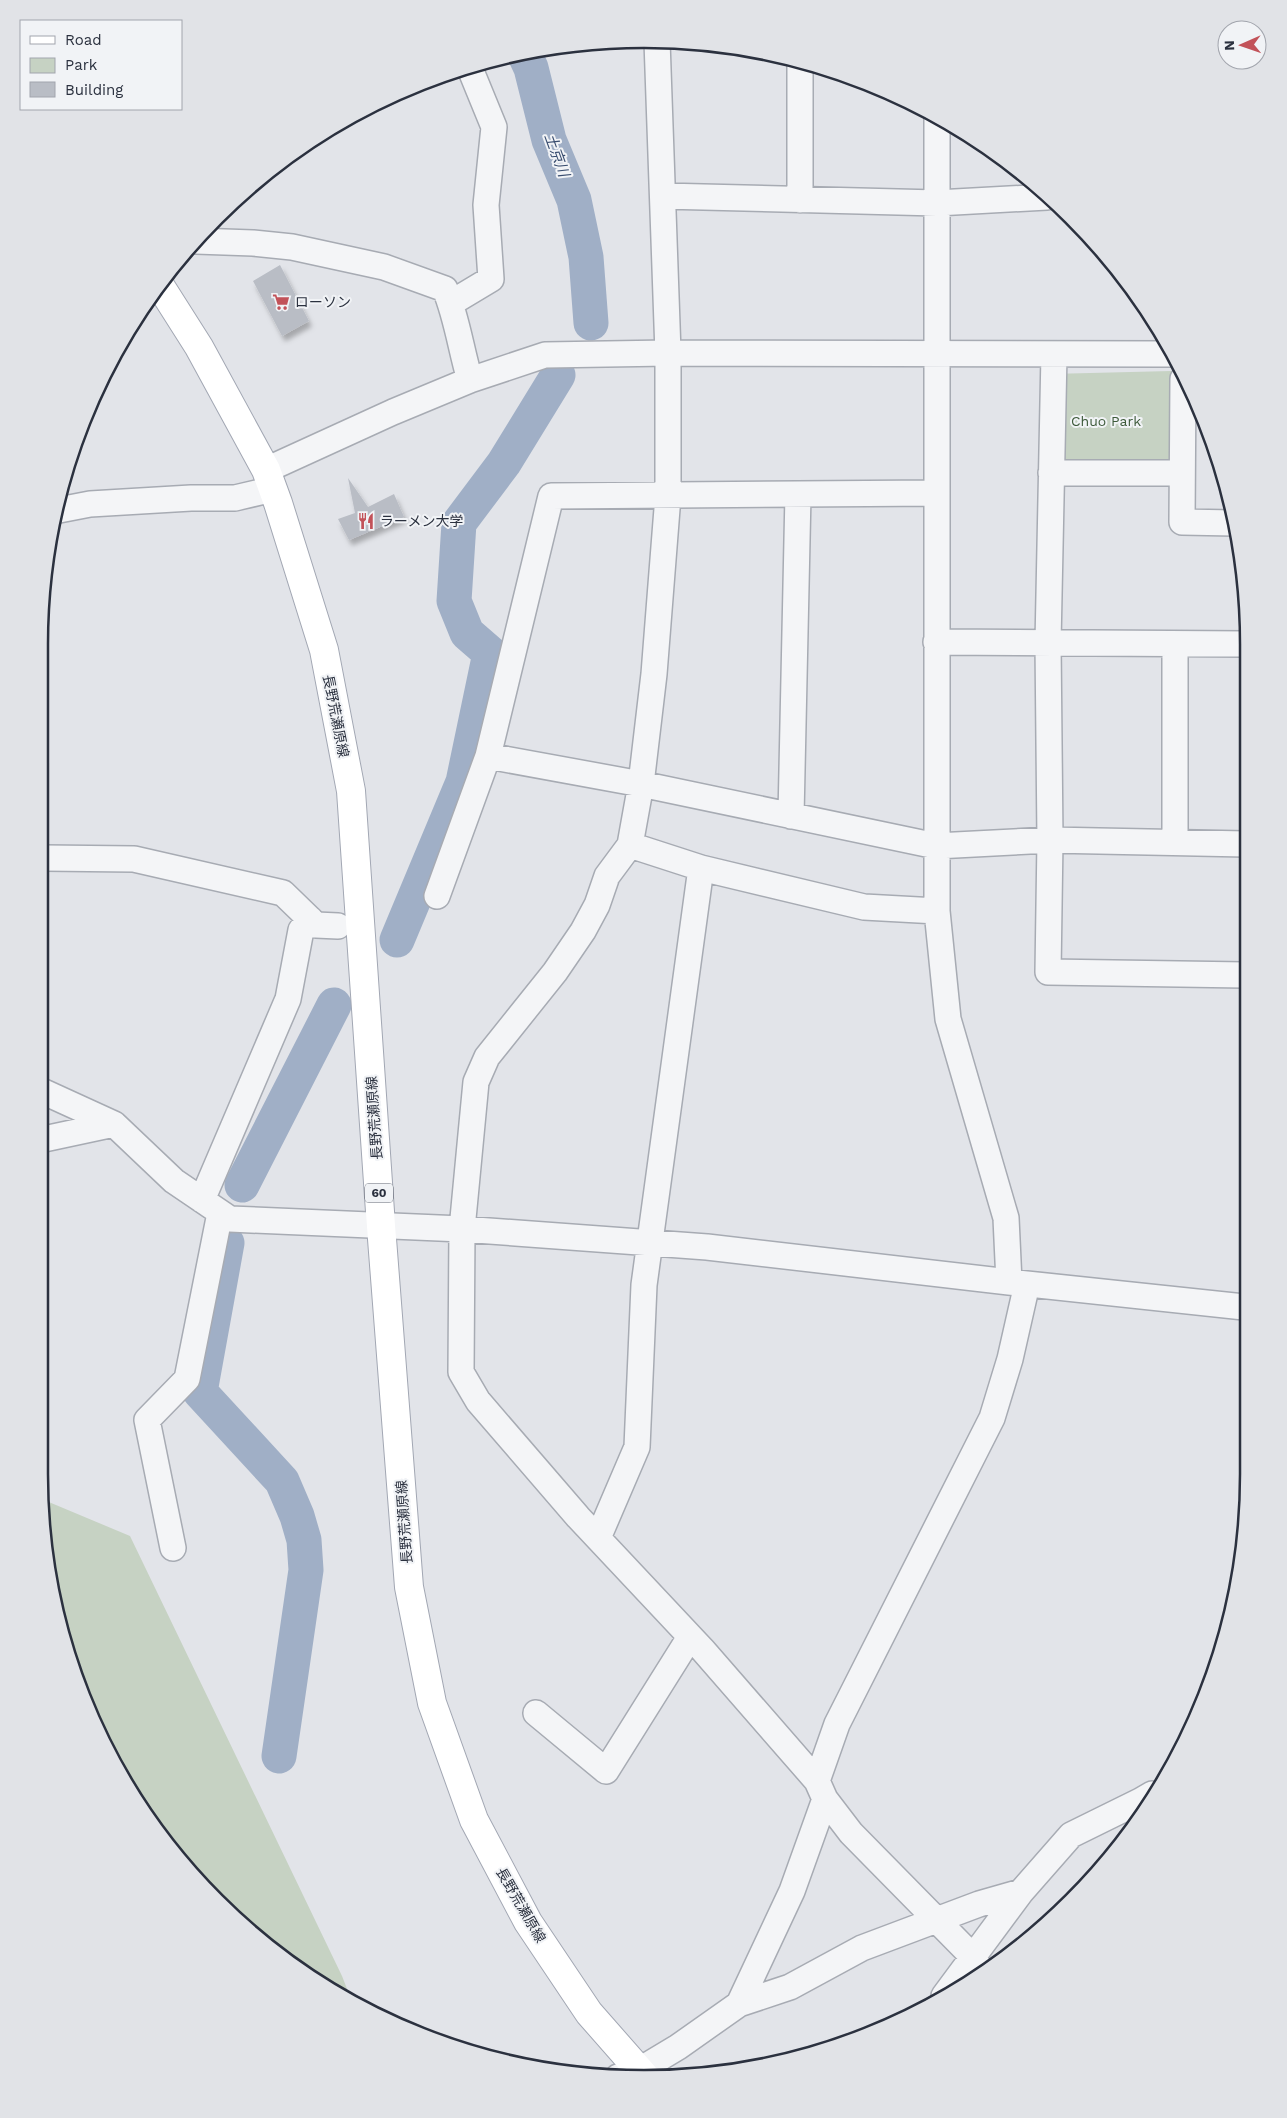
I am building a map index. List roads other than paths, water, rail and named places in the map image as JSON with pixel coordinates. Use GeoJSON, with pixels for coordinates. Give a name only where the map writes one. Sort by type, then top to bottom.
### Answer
{"type":"FeatureCollection","features":[{"type":"Feature","properties":{"kind":"main road","name":"長野荒瀬原線"},"geometry":{"type":"LineString","coordinates":[[163,292],[199,347],[269,480],[324,650],[351,791],[381,1226],[410,1587],[432,1703],[474,1820],[528,1922],[589,2013],[630,2070]]}},
{"type":"Feature","properties":{"kind":"street"},"geometry":{"type":"LineString","coordinates":[[656,48],[668,353],[668,496],[654,674],[641,784],[630,845],[607,876],[597,905],[583,931],[554,972],[487,1057],[476,1082],[462,1229],[461,1372],[478,1401],[598,1538],[690,1637],[821,1790],[852,1833],[937,1920],[978,1966],[1021,1892],[1071,1835],[1143,1799]]}},
{"type":"Feature","properties":{"kind":"street"},"geometry":{"type":"LineString","coordinates":[[800,69],[800,200]]}},
{"type":"Feature","properties":{"kind":"street"},"geometry":{"type":"LineString","coordinates":[[451,303],[491,279],[486,205],[494,127],[472,73]]}},
{"type":"Feature","properties":{"kind":"street"},"geometry":{"type":"LineString","coordinates":[[740,2004],[792,1891],[838,1724],[992,1418],[1010,1359],[1018,1283],[1006,1218],[948,1019],[937,912],[937,124]]}},
{"type":"Feature","properties":{"kind":"street"},"geometry":{"type":"LineString","coordinates":[[663,196],[937,203],[1039,197]]}},
{"type":"Feature","properties":{"kind":"street"},"geometry":{"type":"LineString","coordinates":[[204,241],[254,242],[292,247],[384,267],[445,289],[451,303],[470,380]]}},
{"type":"Feature","properties":{"kind":"street"},"geometry":{"type":"LineString","coordinates":[[63,509],[90,504],[191,498],[235,498],[393,412],[470,380],[545,355],[668,353],[1164,354]]}},
{"type":"Feature","properties":{"kind":"street"},"geometry":{"type":"LineString","coordinates":[[1054,354],[1048,643],[1050,840],[1048,972],[1240,975]]}},
{"type":"Feature","properties":{"kind":"street"},"geometry":{"type":"LineString","coordinates":[[1183,391],[1182,522],[1227,523]]}},
{"type":"Feature","properties":{"kind":"street"},"geometry":{"type":"LineString","coordinates":[[1051,473],[1182,473]]}},
{"type":"Feature","properties":{"kind":"street"},"geometry":{"type":"LineString","coordinates":[[437,896],[488,756],[551,496],[937,493]]}},
{"type":"Feature","properties":{"kind":"street"},"geometry":{"type":"LineString","coordinates":[[791,816],[798,494]]}},
{"type":"Feature","properties":{"kind":"street"},"geometry":{"type":"LineString","coordinates":[[936,642],[1240,644]]}},
{"type":"Feature","properties":{"kind":"street"},"geometry":{"type":"LineString","coordinates":[[1175,644],[1175,842]]}},
{"type":"Feature","properties":{"kind":"street"},"geometry":{"type":"LineString","coordinates":[[488,756],[641,784],[936,846],[1050,840],[1240,844]]}},
{"type":"Feature","properties":{"kind":"street"},"geometry":{"type":"LineString","coordinates":[[630,845],[701,868],[864,907],[937,912]]}},
{"type":"Feature","properties":{"kind":"street"},"geometry":{"type":"LineString","coordinates":[[48,858],[134,859],[283,893],[316,925],[338,926]]}},
{"type":"Feature","properties":{"kind":"street"},"geometry":{"type":"LineString","coordinates":[[598,1538],[637,1447],[644,1285],[701,868]]}},
{"type":"Feature","properties":{"kind":"street"},"geometry":{"type":"LineString","coordinates":[[173,1548],[147,1420],[187,1379],[211,1206],[288,999],[301,930],[310,919]]}},
{"type":"Feature","properties":{"kind":"street"},"geometry":{"type":"LineString","coordinates":[[48,1094],[114,1124],[174,1181],[230,1219],[462,1229],[707,1247],[1240,1307]]}},
{"type":"Feature","properties":{"kind":"street"},"geometry":{"type":"LineString","coordinates":[[48,1137],[114,1124]]}},
{"type":"Feature","properties":{"kind":"street"},"geometry":{"type":"LineString","coordinates":[[536,1713],[606,1771],[690,1637]]}},
{"type":"Feature","properties":{"kind":"street"},"geometry":{"type":"LineString","coordinates":[[642,2070],[740,2004],[790,1987],[862,1948],[979,1904],[1021,1892]]}},
{"type":"Feature","properties":{"kind":"waterway","name":"土京川"},"geometry":{"type":"LineString","coordinates":[[527,59],[531,68],[549,140],[574,200],[586,257],[591,323]]}},
{"type":"Feature","properties":{"kind":"waterway"},"geometry":{"type":"LineString","coordinates":[[397,940],[463,782],[490,653],[467,633],[454,601],[459,523],[504,463],[558,375]]}},
{"type":"Feature","properties":{"kind":"waterway"},"geometry":{"type":"LineString","coordinates":[[242,1185],[334,1005]]}},
{"type":"Feature","properties":{"kind":"waterway"},"geometry":{"type":"LineString","coordinates":[[227,1243],[200,1392],[282,1481],[297,1516],[304,1540],[306,1570],[279,1756]]}},
{"type":"Feature","properties":{"kind":"place","name":"ローソン"},"geometry":{"type":"Point","coordinates":[281,302]}},
{"type":"Feature","properties":{"kind":"place","name":"ラーメン大学"},"geometry":{"type":"Point","coordinates":[366,521]}},
{"type":"Feature","properties":{"kind":"park label","name":"Chuo Park"},"geometry":{"type":"Point","coordinates":[1106,421]}}]}
